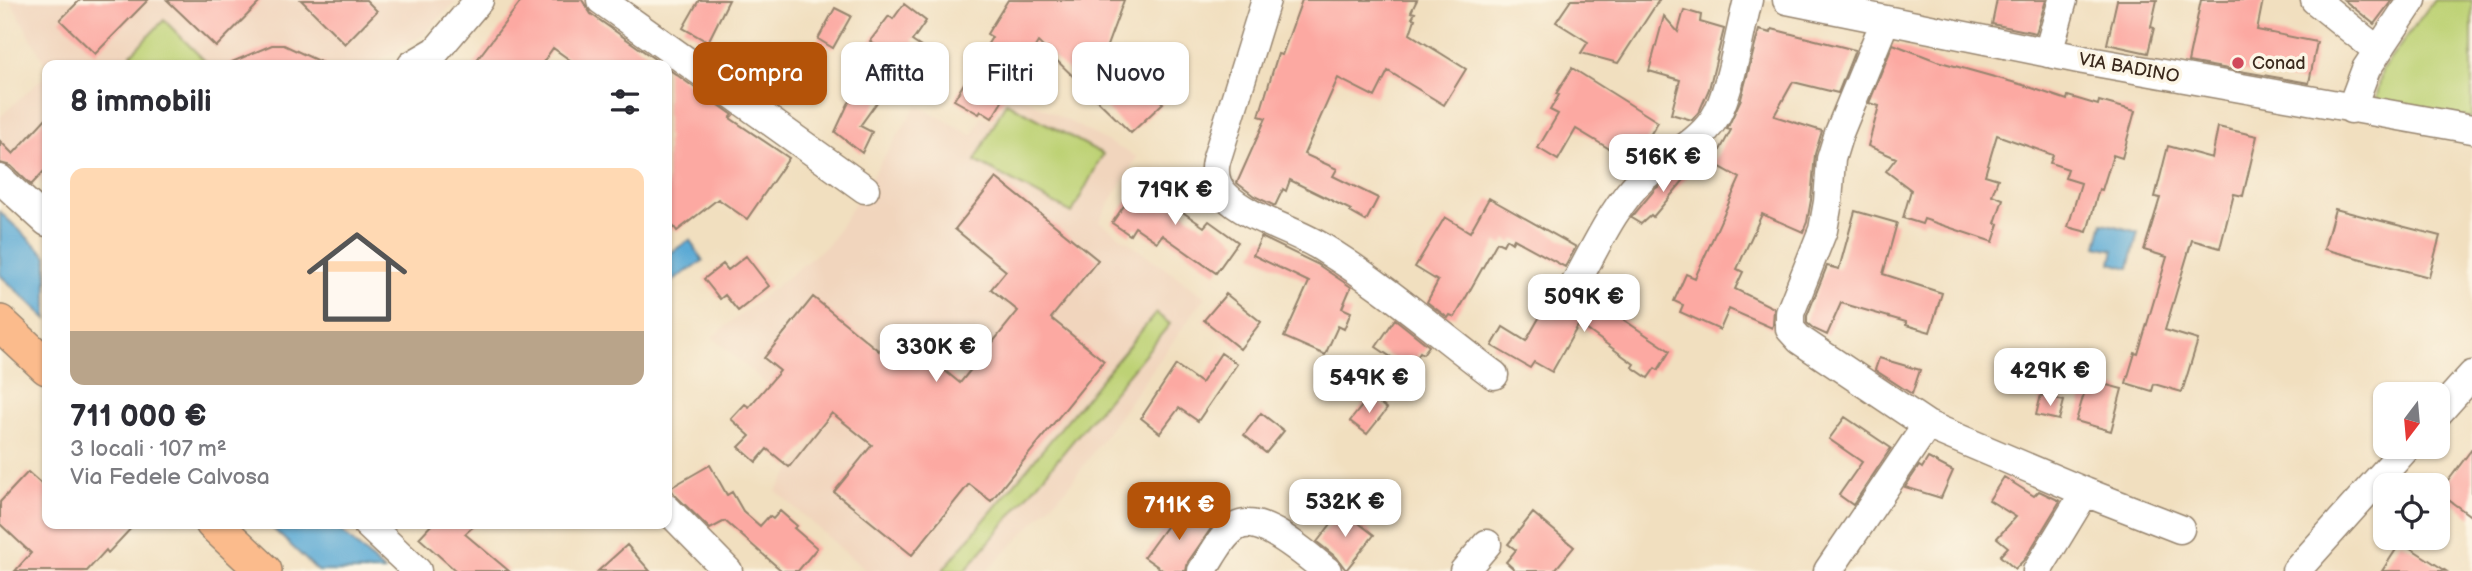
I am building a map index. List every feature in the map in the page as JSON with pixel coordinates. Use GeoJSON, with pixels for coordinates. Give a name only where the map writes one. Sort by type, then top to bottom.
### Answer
{"type":"FeatureCollection","features":[{"type":"Feature","properties":{"kind":"main road"},"geometry":{"type":"LineString","coordinates":[[0,323],[42,362]]}},
{"type":"Feature","properties":{"kind":"main road"},"geometry":{"type":"LineString","coordinates":[[219,529],[264,571]]}},
{"type":"Feature","properties":{"kind":"street"},"geometry":{"type":"LineString","coordinates":[[442,58],[479,0]]}},
{"type":"Feature","properties":{"kind":"street"},"geometry":{"type":"LineString","coordinates":[[601,0],[864,189]]}},
{"type":"Feature","properties":{"kind":"street"},"geometry":{"type":"LineString","coordinates":[[1266,0],[1216,161],[1215,173],[1219,187],[1244,210],[1296,233],[1345,262],[1494,376]]}},
{"type":"Feature","properties":{"kind":"street"},"geometry":{"type":"LineString","coordinates":[[1574,286],[1631,191],[1704,131],[1718,113],[1748,0]]}},
{"type":"Feature","properties":{"kind":"street","name":"VIA BADINO"},"geometry":{"type":"LineString","coordinates":[[1787,0],[2048,53],[2472,129]]}},
{"type":"Feature","properties":{"kind":"street"},"geometry":{"type":"LineString","coordinates":[[2048,53],[2063,0]]}},
{"type":"Feature","properties":{"kind":"street"},"geometry":{"type":"LineString","coordinates":[[2315,0],[2377,50]]}},
{"type":"Feature","properties":{"kind":"street"},"geometry":{"type":"LineString","coordinates":[[2351,109],[2361,80],[2377,50],[2412,0]]}},
{"type":"Feature","properties":{"kind":"street"},"geometry":{"type":"LineString","coordinates":[[1885,21],[1834,150],[1823,230],[1790,313],[1789,323],[1793,333],[1927,425],[2180,529]]}},
{"type":"Feature","properties":{"kind":"street"},"geometry":{"type":"LineString","coordinates":[[0,179],[42,217]]}},
{"type":"Feature","properties":{"kind":"street"},"geometry":{"type":"LineString","coordinates":[[2450,400],[2472,375]]}},
{"type":"Feature","properties":{"kind":"street"},"geometry":{"type":"LineString","coordinates":[[1828,571],[1927,425]]}},
{"type":"Feature","properties":{"kind":"street"},"geometry":{"type":"LineString","coordinates":[[2296,571],[2396,459]]}},
{"type":"Feature","properties":{"kind":"street"},"geometry":{"type":"LineString","coordinates":[[2036,571],[2085,492]]}},
{"type":"Feature","properties":{"kind":"street"},"geometry":{"type":"LineString","coordinates":[[672,514],[728,571]]}},
{"type":"Feature","properties":{"kind":"street"},"geometry":{"type":"LineString","coordinates":[[1202,571],[1229,533],[1238,526],[1251,523],[1272,531],[1327,571]]}},
{"type":"Feature","properties":{"kind":"street"},"geometry":{"type":"LineString","coordinates":[[372,529],[417,571]]}},
{"type":"Feature","properties":{"kind":"street"},"geometry":{"type":"LineString","coordinates":[[1464,571],[1487,544]]}},
{"type":"Feature","properties":{"kind":"shaded area"},"geometry":{"type":"Polygon","coordinates":[[[10,0],[457,0],[424,34],[380,60],[43,60],[10,0]]]}},
{"type":"Feature","properties":{"kind":"shaded area"},"geometry":{"type":"Polygon","coordinates":[[[42,79],[42,184],[0,143],[0,117],[42,79]]]}},
{"type":"Feature","properties":{"kind":"shaded area"},"geometry":{"type":"Polygon","coordinates":[[[917,105],[972,135],[982,116],[992,121],[1001,105],[1038,105],[1137,157],[1099,221],[1205,297],[1068,487],[987,571],[866,571],[776,491],[820,431],[712,337],[829,244],[917,105]]]}},
{"type":"Feature","properties":{"kind":"green space"},"geometry":{"type":"Polygon","coordinates":[[[2434,0],[2472,0],[2472,118],[2376,101],[2382,70],[2434,0]]]}},
{"type":"Feature","properties":{"kind":"green space"},"geometry":{"type":"Polygon","coordinates":[[[164,20],[204,60],[137,60],[131,54],[164,20]]]}},
{"type":"Feature","properties":{"kind":"green space"},"geometry":{"type":"Polygon","coordinates":[[[1004,105],[1012,105],[1103,154],[1072,213],[975,161],[1004,105]]]}},
{"type":"Feature","properties":{"kind":"green space"},"geometry":{"type":"Polygon","coordinates":[[[1156,313],[1170,324],[965,571],[942,571],[1156,313]]]}},
{"type":"Feature","properties":{"kind":"water"},"geometry":{"type":"Polygon","coordinates":[[[0,212],[42,251],[42,314],[0,275],[0,212]]]}},
{"type":"Feature","properties":{"kind":"water"},"geometry":{"type":"Polygon","coordinates":[[[2103,223],[2138,232],[2129,268],[2111,263],[2114,250],[2097,246],[2103,223]]]}},
{"type":"Feature","properties":{"kind":"water"},"geometry":{"type":"Polygon","coordinates":[[[690,240],[703,261],[672,281],[672,252],[690,240]]]}},
{"type":"Feature","properties":{"kind":"water"},"geometry":{"type":"Polygon","coordinates":[[[273,529],[339,529],[384,571],[318,571],[273,529]]]}},
{"type":"Feature","properties":{"kind":"building"},"geometry":{"type":"Polygon","coordinates":[[[80,0],[148,0],[95,54],[60,20],[80,0]]]}},
{"type":"Feature","properties":{"kind":"building"},"geometry":{"type":"Polygon","coordinates":[[[167,0],[262,0],[216,47],[167,0]]]}},
{"type":"Feature","properties":{"kind":"building"},"geometry":{"type":"Polygon","coordinates":[[[301,0],[366,0],[377,11],[345,44],[301,0]]]}},
{"type":"Feature","properties":{"kind":"building"},"geometry":{"type":"Polygon","coordinates":[[[522,0],[582,0],[591,14],[656,60],[570,60],[553,48],[545,60],[477,60],[522,0]]]}},
{"type":"Feature","properties":{"kind":"building"},"geometry":{"type":"Polygon","coordinates":[[[699,0],[729,0],[708,42],[683,28],[699,0]]]}},
{"type":"Feature","properties":{"kind":"building"},"geometry":{"type":"Polygon","coordinates":[[[1008,0],[1124,0],[1108,42],[1072,42],[1072,75],[1058,62],[1058,42],[989,42],[992,37],[987,34],[1008,0]]]}},
{"type":"Feature","properties":{"kind":"building"},"geometry":{"type":"Polygon","coordinates":[[[1302,0],[1417,0],[1411,12],[1415,13],[1412,18],[1415,19],[1410,34],[1466,69],[1444,105],[1388,71],[1375,97],[1338,78],[1304,154],[1337,169],[1333,176],[1378,198],[1366,221],[1350,212],[1351,210],[1290,180],[1275,206],[1254,196],[1237,183],[1266,118],[1259,116],[1278,54],[1282,55],[1302,0]]]}},
{"type":"Feature","properties":{"kind":"building"},"geometry":{"type":"Polygon","coordinates":[[[1571,0],[1659,0],[1618,63],[1581,53],[1588,42],[1556,22],[1571,0]]]}},
{"type":"Feature","properties":{"kind":"building"},"geometry":{"type":"Polygon","coordinates":[[[1997,0],[2046,0],[2036,33],[1992,24],[1997,0]]]}},
{"type":"Feature","properties":{"kind":"building"},"geometry":{"type":"Polygon","coordinates":[[[2117,0],[2157,0],[2148,53],[2107,44],[2117,0]]]}},
{"type":"Feature","properties":{"kind":"building"},"geometry":{"type":"Polygon","coordinates":[[[2201,0],[2263,0],[2257,30],[2317,42],[2309,83],[2188,62],[2201,0]]]}},
{"type":"Feature","properties":{"kind":"building"},"geometry":{"type":"Polygon","coordinates":[[[2344,0],[2392,0],[2374,24],[2344,0]]]}},
{"type":"Feature","properties":{"kind":"building"},"geometry":{"type":"Polygon","coordinates":[[[904,4],[926,21],[914,42],[870,41],[889,16],[893,19],[904,4]]]}},
{"type":"Feature","properties":{"kind":"building"},"geometry":{"type":"Polygon","coordinates":[[[835,8],[851,16],[833,48],[818,39],[835,8]]]}},
{"type":"Feature","properties":{"kind":"building"},"geometry":{"type":"Polygon","coordinates":[[[1684,10],[1701,15],[1700,22],[1724,29],[1709,89],[1700,110],[1692,120],[1671,114],[1680,80],[1649,71],[1664,16],[1678,32],[1684,10]]]}},
{"type":"Feature","properties":{"kind":"building"},"geometry":{"type":"Polygon","coordinates":[[[1772,29],[1855,50],[1838,93],[1793,82],[1774,116],[1822,131],[1815,154],[1811,200],[1803,232],[1762,214],[1737,269],[1743,272],[1735,289],[1774,308],[1772,328],[1729,309],[1720,330],[1680,312],[1683,305],[1674,301],[1686,274],[1695,278],[1740,178],[1713,163],[1731,130],[1727,129],[1741,99],[1759,30],[1771,33],[1772,29]]]}},
{"type":"Feature","properties":{"kind":"building"},"geometry":{"type":"Polygon","coordinates":[[[1893,44],[1937,61],[2067,100],[2068,96],[2098,105],[2099,101],[2135,111],[2122,158],[2113,155],[2102,190],[2099,189],[2087,232],[2068,227],[2081,183],[2065,178],[2068,169],[2050,163],[2053,155],[1997,135],[1985,175],[1998,179],[1992,195],[2003,199],[1995,223],[1999,224],[1993,242],[1924,219],[1922,224],[1903,218],[1911,190],[1886,171],[1896,158],[1868,146],[1879,106],[1869,103],[1893,44]]]}},
{"type":"Feature","properties":{"kind":"building"},"geometry":{"type":"Polygon","coordinates":[[[272,45],[284,45],[316,60],[237,60],[272,45]]]}},
{"type":"Feature","properties":{"kind":"building"},"geometry":{"type":"Polygon","coordinates":[[[1572,68],[1658,122],[1633,163],[1576,129],[1558,160],[1538,148],[1558,114],[1550,110],[1559,95],[1556,94],[1572,68]]]}},
{"type":"Feature","properties":{"kind":"building"},"geometry":{"type":"Polygon","coordinates":[[[672,72],[693,87],[693,105],[719,105],[733,115],[730,118],[789,158],[747,219],[718,199],[677,231],[674,227],[672,229],[672,72]]]}},
{"type":"Feature","properties":{"kind":"building"},"geometry":{"type":"Polygon","coordinates":[[[963,85],[963,105],[1000,105],[992,118],[981,111],[979,114],[954,100],[963,85]]]}},
{"type":"Feature","properties":{"kind":"building"},"geometry":{"type":"Polygon","coordinates":[[[848,105],[875,105],[860,126],[872,132],[862,153],[835,132],[848,105]]]}},
{"type":"Feature","properties":{"kind":"building"},"geometry":{"type":"Polygon","coordinates":[[[1102,105],[1161,105],[1131,133],[1102,105]]]}},
{"type":"Feature","properties":{"kind":"building"},"geometry":{"type":"Polygon","coordinates":[[[42,122],[42,173],[31,185],[11,166],[0,163],[0,141],[13,154],[42,122]]]}},
{"type":"Feature","properties":{"kind":"building"},"geometry":{"type":"Polygon","coordinates":[[[2218,127],[2257,136],[2243,196],[2234,194],[2220,248],[2192,240],[2165,330],[2198,340],[2182,392],[2154,384],[2152,391],[2126,383],[2135,353],[2138,354],[2167,257],[2144,250],[2160,198],[2155,197],[2168,146],[2212,158],[2218,127]]]}},
{"type":"Feature","properties":{"kind":"building"},"geometry":{"type":"Polygon","coordinates":[[[1708,151],[1653,217],[1651,215],[1641,224],[1631,218],[1655,189],[1708,151]]]}},
{"type":"Feature","properties":{"kind":"building"},"geometry":{"type":"Polygon","coordinates":[[[996,178],[1098,260],[1051,318],[1104,361],[991,501],[969,484],[912,555],[834,492],[872,445],[832,413],[789,467],[767,449],[756,462],[739,447],[750,436],[731,419],[745,404],[749,407],[780,371],[764,358],[813,297],[879,351],[895,330],[960,383],[1018,311],[991,289],[1006,271],[955,229],[996,178]]]}},
{"type":"Feature","properties":{"kind":"building"},"geometry":{"type":"Polygon","coordinates":[[[1151,180],[1171,195],[1167,201],[1204,227],[1209,221],[1238,242],[1216,273],[1162,235],[1157,242],[1135,227],[1130,235],[1112,223],[1130,197],[1137,201],[1151,180]]]}},
{"type":"Feature","properties":{"kind":"building"},"geometry":{"type":"Polygon","coordinates":[[[1489,198],[1576,247],[1565,267],[1514,239],[1512,243],[1506,239],[1503,245],[1497,242],[1455,317],[1450,315],[1448,318],[1427,302],[1438,281],[1415,267],[1445,217],[1470,232],[1489,198]]]}},
{"type":"Feature","properties":{"kind":"building"},"geometry":{"type":"Polygon","coordinates":[[[2335,209],[2440,236],[2429,277],[2324,249],[2335,209]]]}},
{"type":"Feature","properties":{"kind":"building"},"geometry":{"type":"Polygon","coordinates":[[[1855,211],[1897,223],[1883,274],[1942,293],[1930,332],[1841,303],[1827,335],[1807,323],[1807,316],[1827,266],[1839,269],[1855,211]]]}},
{"type":"Feature","properties":{"kind":"building"},"geometry":{"type":"Polygon","coordinates":[[[1261,237],[1317,264],[1351,287],[1342,308],[1351,312],[1344,329],[1338,326],[1325,355],[1284,337],[1309,282],[1253,255],[1261,237]]]}},
{"type":"Feature","properties":{"kind":"building"},"geometry":{"type":"Polygon","coordinates":[[[746,256],[769,286],[738,311],[725,295],[720,299],[704,279],[723,264],[728,270],[746,256]]]}},
{"type":"Feature","properties":{"kind":"building"},"geometry":{"type":"Polygon","coordinates":[[[1595,283],[1631,310],[1624,320],[1670,351],[1658,370],[1655,368],[1648,378],[1632,367],[1634,364],[1579,324],[1552,372],[1534,362],[1530,368],[1492,346],[1503,327],[1526,341],[1543,311],[1554,317],[1564,299],[1574,303],[1582,300],[1595,283]]]}},
{"type":"Feature","properties":{"kind":"building"},"geometry":{"type":"Polygon","coordinates":[[[1226,294],[1261,322],[1240,349],[1204,320],[1226,294]]]}},
{"type":"Feature","properties":{"kind":"building"},"geometry":{"type":"Polygon","coordinates":[[[1395,319],[1429,346],[1423,354],[1420,352],[1409,369],[1376,347],[1395,319]]]}},
{"type":"Feature","properties":{"kind":"building"},"geometry":{"type":"Polygon","coordinates":[[[1221,353],[1237,364],[1198,421],[1179,408],[1160,433],[1141,418],[1176,365],[1201,383],[1221,353]]]}},
{"type":"Feature","properties":{"kind":"building"},"geometry":{"type":"Polygon","coordinates":[[[1879,358],[1920,370],[1912,394],[1875,370],[1879,358]]]}},
{"type":"Feature","properties":{"kind":"building"},"geometry":{"type":"Polygon","coordinates":[[[2088,380],[2122,389],[2111,431],[2076,421],[2088,380]]]}},
{"type":"Feature","properties":{"kind":"building"},"geometry":{"type":"Polygon","coordinates":[[[2041,395],[2064,401],[2059,420],[2036,415],[2041,395]]]}},
{"type":"Feature","properties":{"kind":"building"},"geometry":{"type":"Polygon","coordinates":[[[1370,396],[1387,409],[1367,434],[1350,421],[1370,396]]]}},
{"type":"Feature","properties":{"kind":"building"},"geometry":{"type":"Polygon","coordinates":[[[1261,413],[1284,431],[1266,453],[1244,435],[1261,413]]]}},
{"type":"Feature","properties":{"kind":"building"},"geometry":{"type":"Polygon","coordinates":[[[1845,417],[1891,448],[1853,505],[1839,495],[1862,462],[1829,439],[1845,417]]]}},
{"type":"Feature","properties":{"kind":"building"},"geometry":{"type":"Polygon","coordinates":[[[2472,449],[2472,517],[2450,501],[2450,478],[2472,449]]]}},
{"type":"Feature","properties":{"kind":"building"},"geometry":{"type":"Polygon","coordinates":[[[1928,458],[1953,471],[1941,498],[1905,487],[1928,458]]]}},
{"type":"Feature","properties":{"kind":"building"},"geometry":{"type":"Polygon","coordinates":[[[710,465],[727,495],[732,492],[743,511],[760,526],[769,516],[773,519],[780,511],[797,526],[794,528],[817,548],[798,571],[782,571],[725,521],[710,529],[675,495],[672,487],[710,465]]]}},
{"type":"Feature","properties":{"kind":"building"},"geometry":{"type":"Polygon","coordinates":[[[28,472],[42,485],[42,529],[130,529],[87,571],[15,571],[31,553],[0,524],[0,502],[28,472]]]}},
{"type":"Feature","properties":{"kind":"building"},"geometry":{"type":"Polygon","coordinates":[[[2004,477],[2034,496],[2039,491],[2060,501],[2025,559],[2015,569],[2000,556],[2008,547],[1997,538],[2016,517],[1989,500],[2004,477]]]}},
{"type":"Feature","properties":{"kind":"building"},"geometry":{"type":"Polygon","coordinates":[[[1182,505],[1212,527],[1188,562],[1186,571],[1164,571],[1144,557],[1182,505]]]}},
{"type":"Feature","properties":{"kind":"building"},"geometry":{"type":"Polygon","coordinates":[[[1342,510],[1374,535],[1346,570],[1337,558],[1317,542],[1342,510]]]}},
{"type":"Feature","properties":{"kind":"building"},"geometry":{"type":"Polygon","coordinates":[[[1533,513],[1574,547],[1554,571],[1516,571],[1506,562],[1516,550],[1508,544],[1533,513]]]}},
{"type":"Feature","properties":{"kind":"building"},"geometry":{"type":"Polygon","coordinates":[[[427,529],[470,529],[465,534],[509,571],[456,571],[419,538],[427,529]]]}},
{"type":"Feature","properties":{"kind":"building"},"geometry":{"type":"Polygon","coordinates":[[[627,545],[650,571],[598,571],[627,545]]]}},
{"type":"Feature","properties":{"kind":"building"},"geometry":{"type":"Polygon","coordinates":[[[2396,550],[2413,550],[2446,571],[2382,571],[2396,550]]]}},
{"type":"Feature","properties":{"kind":"place","name":"Conad"},"geometry":{"type":"Point","coordinates":[2238,63]}}]}
